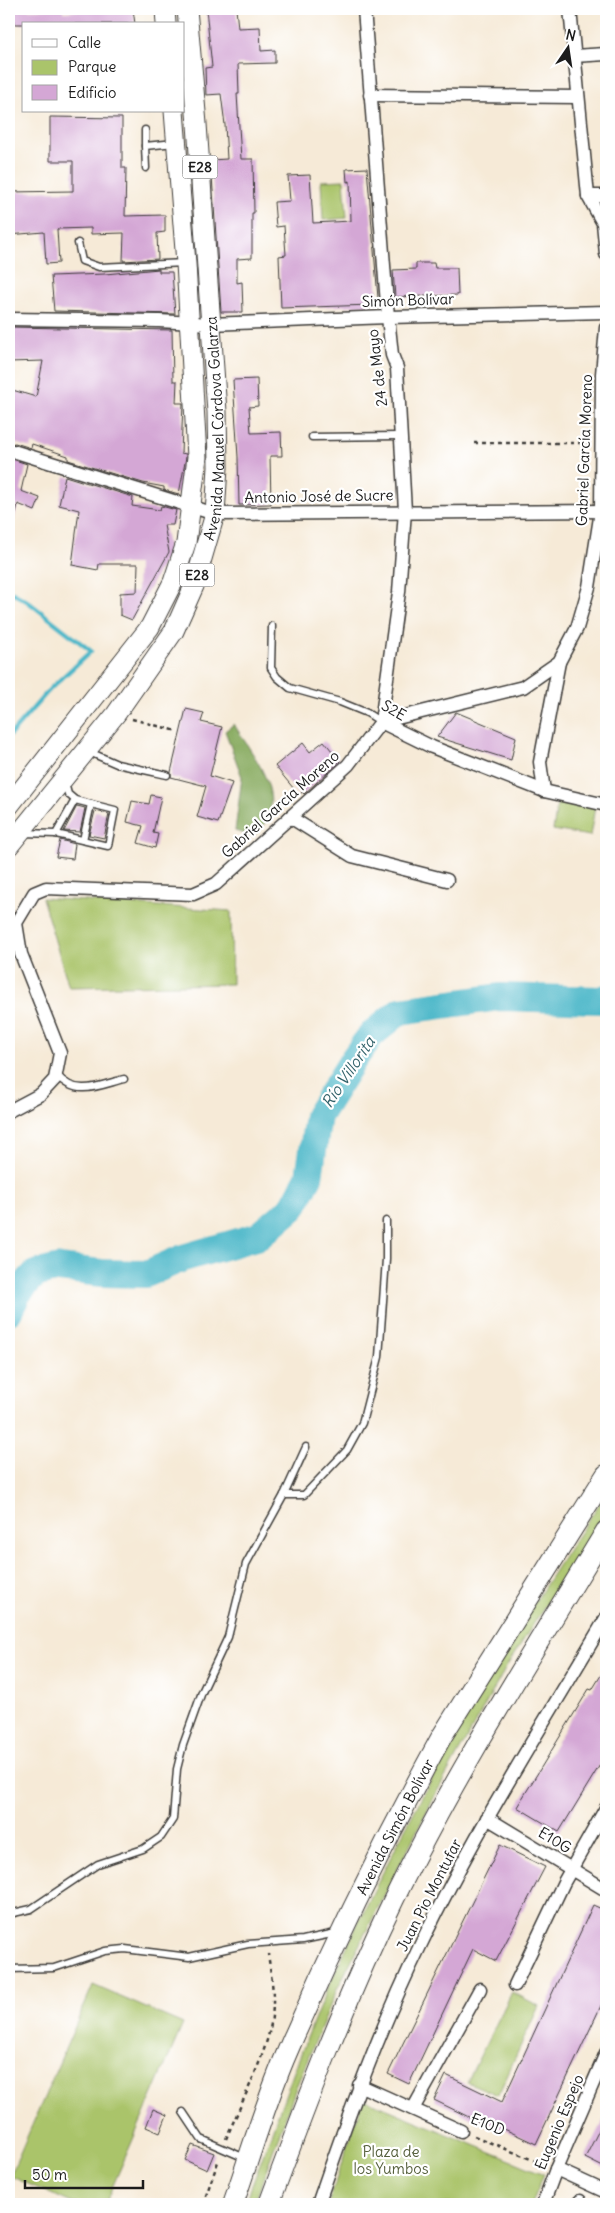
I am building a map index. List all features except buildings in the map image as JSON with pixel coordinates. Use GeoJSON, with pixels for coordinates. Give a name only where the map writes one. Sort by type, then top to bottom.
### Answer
{"type":"FeatureCollection","features":[{"type":"Feature","properties":{"kind":"highway","name":"Avenida Simón Bolívar"},"geometry":{"type":"LineString","coordinates":[[233,2204],[287,2052],[342,1931],[442,1736],[606,1475]]}},
{"type":"Feature","properties":{"kind":"highway"},"geometry":{"type":"LineString","coordinates":[[269,2204],[314,2082],[394,1899],[470,1755],[606,1531]]}},
{"type":"Feature","properties":{"kind":"main road"},"geometry":{"type":"LineString","coordinates":[[165,9],[166,22]]}},
{"type":"Feature","properties":{"kind":"main road","name":"Avenida Manuel Córdova Galarza"},"geometry":{"type":"LineString","coordinates":[[13,838],[116,714],[174,631],[194,586],[215,514],[218,467],[197,124],[187,9]]}},
{"type":"Feature","properties":{"kind":"main road","name":"Avenida Manuel Córdova Galarza"},"geometry":{"type":"LineString","coordinates":[[9,806],[150,627],[172,582],[186,543],[197,457],[186,263],[174,112]]}},
{"type":"Feature","properties":{"kind":"main road"},"geometry":{"type":"LineString","coordinates":[[38,768],[61,782]]}},
{"type":"Feature","properties":{"kind":"street","name":"24 de Mayo"},"geometry":{"type":"LineString","coordinates":[[364,9],[388,317],[392,355],[397,368],[405,511],[399,592],[381,722]]}},
{"type":"Feature","properties":{"kind":"street"},"geometry":{"type":"LineString","coordinates":[[570,9],[588,196],[603,223],[606,254]]}},
{"type":"Feature","properties":{"kind":"street"},"geometry":{"type":"LineString","coordinates":[[574,56],[606,54]]}},
{"type":"Feature","properties":{"kind":"street"},"geometry":{"type":"LineString","coordinates":[[370,95],[578,97]]}},
{"type":"Feature","properties":{"kind":"street"},"geometry":{"type":"LineString","coordinates":[[588,196],[606,196]]}},
{"type":"Feature","properties":{"kind":"street","name":"Simón Bolívar"},"geometry":{"type":"LineString","coordinates":[[189,324],[606,312]]}},
{"type":"Feature","properties":{"kind":"street"},"geometry":{"type":"LineString","coordinates":[[9,318],[159,321],[189,324]]}},
{"type":"Feature","properties":{"kind":"street","name":"Gabriel García Moreno"},"geometry":{"type":"LineString","coordinates":[[56,1074],[60,1053],[21,954],[16,923],[34,893],[46,888],[193,894],[216,884],[348,765],[381,722],[523,687],[559,662],[577,628],[589,587],[604,511],[602,374],[605,357],[606,328]]}},
{"type":"Feature","properties":{"kind":"street","name":"Antonio José de Sucre"},"geometry":{"type":"LineString","coordinates":[[13,451],[215,514],[405,511],[604,511]]}},
{"type":"Feature","properties":{"kind":"street"},"geometry":{"type":"LineString","coordinates":[[544,791],[540,762],[559,662]]}},
{"type":"Feature","properties":{"kind":"street","name":"S2E"},"geometry":{"type":"LineString","coordinates":[[381,722],[432,747],[544,791],[606,805]]}},
{"type":"Feature","properties":{"kind":"street"},"geometry":{"type":"LineString","coordinates":[[290,817],[352,856],[447,880]]}},
{"type":"Feature","properties":{"kind":"street"},"geometry":{"type":"LineString","coordinates":[[9,1111],[41,1094],[55,1079],[56,1074]]}},
{"type":"Feature","properties":{"kind":"street","name":"Juan Pio Montufar"},"geometry":{"type":"LineString","coordinates":[[318,2204],[359,2085],[420,1944],[488,1818],[606,1618]]}},
{"type":"Feature","properties":{"kind":"street"},"geometry":{"type":"LineString","coordinates":[[515,1985],[571,1869],[606,1808]]}},
{"type":"Feature","properties":{"kind":"street","name":"E10G"},"geometry":{"type":"LineString","coordinates":[[488,1818],[606,1890]]}},
{"type":"Feature","properties":{"kind":"street"},"geometry":{"type":"LineString","coordinates":[[413,2109],[480,1989]]}},
{"type":"Feature","properties":{"kind":"street","name":"Eugenio Espejo"},"geometry":{"type":"LineString","coordinates":[[544,2204],[556,2169],[606,2053]]}},
{"type":"Feature","properties":{"kind":"street","name":"E10D"},"geometry":{"type":"LineString","coordinates":[[359,2085],[462,2131]]}},
{"type":"Feature","properties":{"kind":"street"},"geometry":{"type":"LineString","coordinates":[[556,2169],[606,2192]]}},
{"type":"Feature","properties":{"kind":"lane"},"geometry":{"type":"LineString","coordinates":[[145,130],[146,168]]}},
{"type":"Feature","properties":{"kind":"lane"},"geometry":{"type":"LineString","coordinates":[[145,146],[176,143]]}},
{"type":"Feature","properties":{"kind":"lane"},"geometry":{"type":"LineString","coordinates":[[78,243],[82,261],[99,267],[186,263]]}},
{"type":"Feature","properties":{"kind":"lane"},"geometry":{"type":"LineString","coordinates":[[312,437],[400,436]]}},
{"type":"Feature","properties":{"kind":"lane","name":"S2E"},"geometry":{"type":"LineString","coordinates":[[272,626],[271,668],[277,677],[290,688],[340,702],[367,713],[381,722]]}},
{"type":"Feature","properties":{"kind":"lane"},"geometry":{"type":"LineString","coordinates":[[86,750],[117,764],[166,775]]}},
{"type":"Feature","properties":{"kind":"lane"},"geometry":{"type":"LineString","coordinates":[[13,838],[56,834],[108,846],[115,810],[75,800],[68,794],[61,782]]}},
{"type":"Feature","properties":{"kind":"lane"},"geometry":{"type":"LineString","coordinates":[[56,834],[75,800]]}},
{"type":"Feature","properties":{"kind":"lane"},"geometry":{"type":"LineString","coordinates":[[84,840],[91,804]]}},
{"type":"Feature","properties":{"kind":"lane"},"geometry":{"type":"LineString","coordinates":[[56,1074],[67,1085],[84,1089],[124,1079]]}},
{"type":"Feature","properties":{"kind":"lane"},"geometry":{"type":"LineString","coordinates":[[284,1495],[304,1495],[347,1450],[362,1422],[379,1357],[386,1260],[386,1221]]}},
{"type":"Feature","properties":{"kind":"lane"},"geometry":{"type":"LineString","coordinates":[[9,1914],[31,1909],[98,1864],[143,1849],[161,1837],[173,1818],[177,1769],[191,1722],[228,1637],[246,1564],[284,1495],[306,1447]]}},
{"type":"Feature","properties":{"kind":"lane"},"geometry":{"type":"LineString","coordinates":[[9,1969],[54,1968],[105,1951],[115,1950],[139,1950],[189,1957],[248,1944],[303,1940],[342,1931]]}},
{"type":"Feature","properties":{"kind":"lane"},"geometry":{"type":"LineString","coordinates":[[183,2112],[201,2139],[248,2160]]}},
{"type":"Feature","properties":{"kind":"path"},"geometry":{"type":"LineString","coordinates":[[474,443],[602,443]]}},
{"type":"Feature","properties":{"kind":"path"},"geometry":{"type":"LineString","coordinates":[[116,714],[178,731]]}},
{"type":"Feature","properties":{"kind":"path"},"geometry":{"type":"LineString","coordinates":[[203,2204],[222,2149],[266,2042],[272,2018],[273,1998],[267,1943]]}},
{"type":"Feature","properties":{"kind":"path","name":"E10D"},"geometry":{"type":"LineString","coordinates":[[462,2131],[556,2169]]}},
{"type":"Feature","properties":{"kind":"green space"},"geometry":{"type":"Polygon","coordinates":[[[344,180],[347,218],[323,220],[321,181],[344,180]]]}},
{"type":"Feature","properties":{"kind":"green space"},"geometry":{"type":"Polygon","coordinates":[[[234,724],[260,765],[270,795],[270,809],[265,823],[253,836],[235,831],[242,777],[225,731],[234,724]]]}},
{"type":"Feature","properties":{"kind":"green space"},"geometry":{"type":"Polygon","coordinates":[[[558,800],[595,807],[590,836],[553,830],[558,800]]]}},
{"type":"Feature","properties":{"kind":"green space"},"geometry":{"type":"Polygon","coordinates":[[[42,898],[231,911],[232,984],[69,987],[42,898]]]}},
{"type":"Feature","properties":{"kind":"green space"},"geometry":{"type":"Polygon","coordinates":[[[606,1494],[606,1511],[508,1664],[433,1799],[338,1987],[297,2085],[254,2204],[245,2204],[318,2010],[391,1856],[493,1671],[529,1611],[606,1494]]]}},
{"type":"Feature","properties":{"kind":"green space"},"geometry":{"type":"Polygon","coordinates":[[[93,1985],[183,2024],[105,2204],[74,2204],[10,2176],[93,1985]]]}},
{"type":"Feature","properties":{"kind":"green space"},"geometry":{"type":"Polygon","coordinates":[[[512,1992],[539,2006],[498,2095],[467,2082],[512,1992]]]}},
{"type":"Feature","properties":{"kind":"green space","name":"Plaza de los Yumbos"},"geometry":{"type":"Polygon","coordinates":[[[363,2099],[544,2174],[532,2204],[328,2204],[363,2099]]]}},
{"type":"Feature","properties":{"kind":"waterway"},"geometry":{"type":"LineString","coordinates":[[9,591],[27,601],[91,651],[50,689],[9,736]]}},
{"type":"Feature","properties":{"kind":"waterway","name":"Río Villorita"},"geometry":{"type":"LineString","coordinates":[[9,1311],[18,1293],[35,1274],[59,1268],[101,1273],[146,1274],[183,1258],[259,1236],[293,1207],[309,1177],[318,1116],[353,1060],[371,1035],[400,1011],[500,997],[600,1000],[606,998]]}}]}
